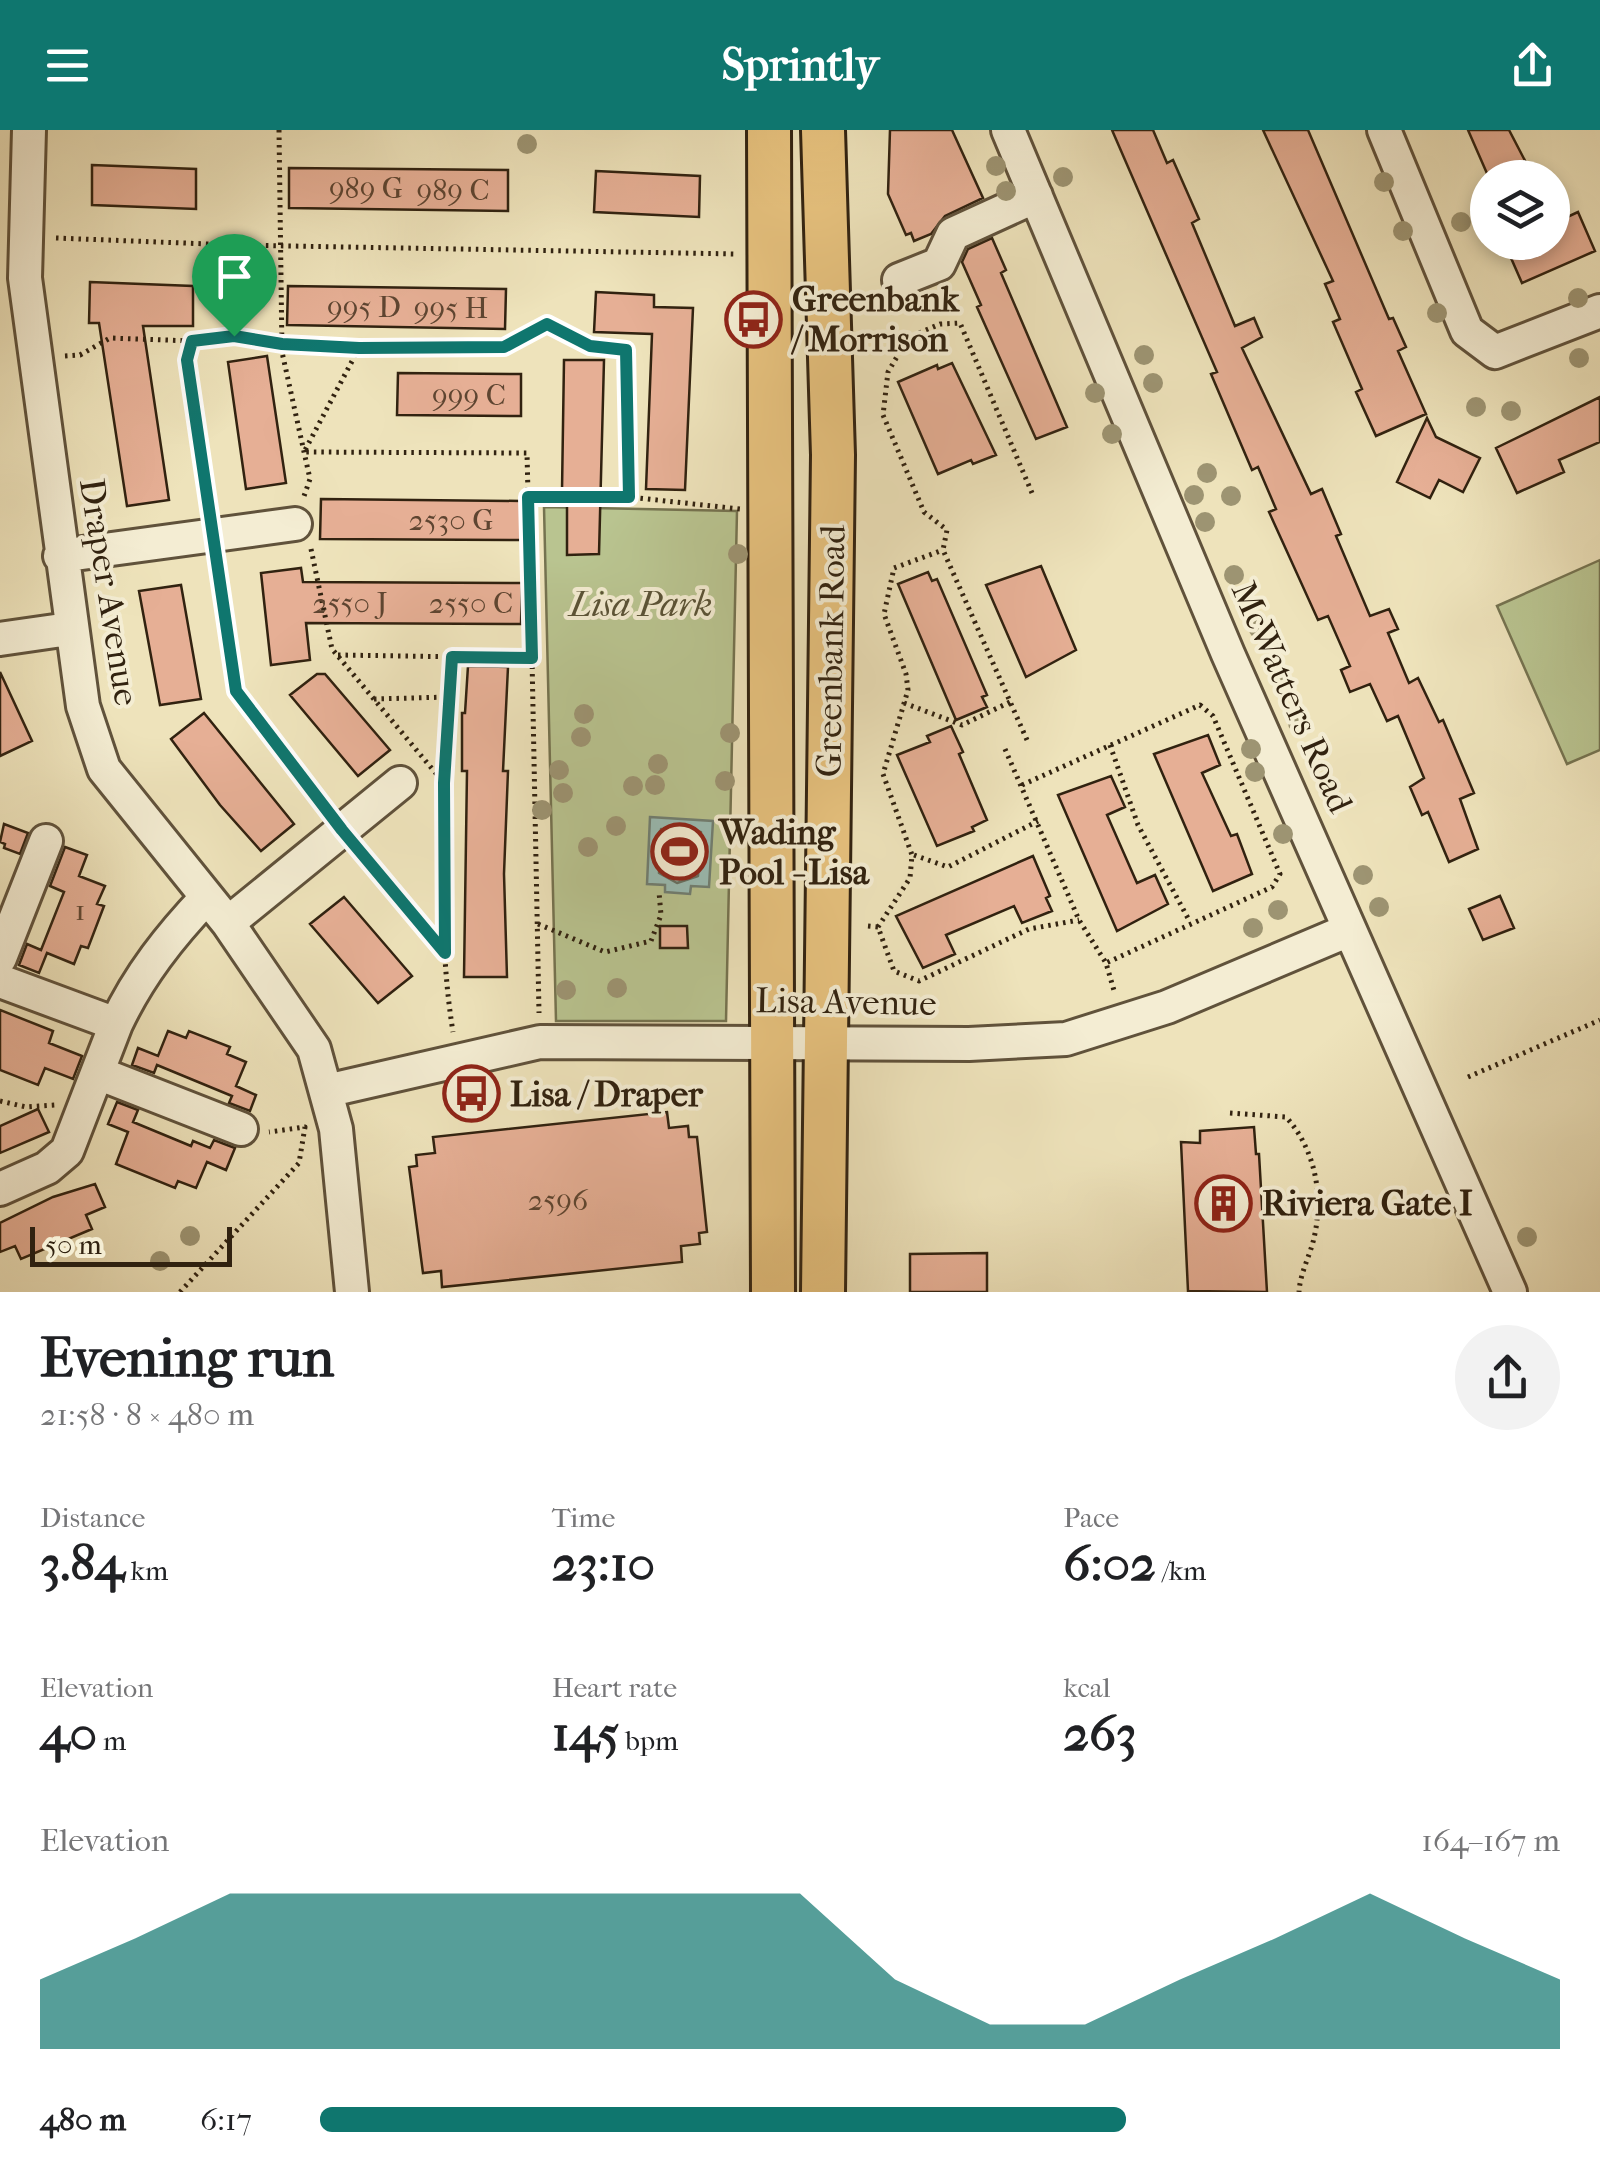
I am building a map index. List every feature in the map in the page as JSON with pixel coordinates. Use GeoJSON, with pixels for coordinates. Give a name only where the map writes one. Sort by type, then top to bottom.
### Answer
{"type":"FeatureCollection","features":[{"type":"Feature","properties":{"kind":"main road","name":"Greenbank Road"},"geometry":{"type":"LineString","coordinates":[[769,130],[773,1292]]}},
{"type":"Feature","properties":{"kind":"main road","name":"Greenbank Road"},"geometry":{"type":"LineString","coordinates":[[822,130],[833,455],[822,1292]]}},
{"type":"Feature","properties":{"kind":"street","name":"Draper Avenue"},"geometry":{"type":"LineString","coordinates":[[29,130],[24,278],[83,706],[104,769],[228,923],[314,1048],[336,1128],[352,1292]]}},
{"type":"Feature","properties":{"kind":"street","name":"McWatters Road"},"geometry":{"type":"LineString","coordinates":[[1008,130],[1349,930],[1419,1079],[1510,1292]]}},
{"type":"Feature","properties":{"kind":"street"},"geometry":{"type":"LineString","coordinates":[[1384,130],[1467,331],[1495,352],[1600,311]]}},
{"type":"Feature","properties":{"kind":"street"},"geometry":{"type":"LineString","coordinates":[[899,280],[939,264],[953,234],[1036,196]]}},
{"type":"Feature","properties":{"kind":"street"},"geometry":{"type":"LineString","coordinates":[[60,556],[295,524]]}},
{"type":"Feature","properties":{"kind":"street"},"geometry":{"type":"LineString","coordinates":[[0,638],[70,628]]}},
{"type":"Feature","properties":{"kind":"street"},"geometry":{"type":"LineString","coordinates":[[228,923],[400,784]]}},
{"type":"Feature","properties":{"kind":"street"},"geometry":{"type":"LineString","coordinates":[[0,958],[46,841]]}},
{"type":"Feature","properties":{"kind":"street"},"geometry":{"type":"LineString","coordinates":[[0,1189],[48,1168],[67,1150],[116,1024],[136,984],[178,928],[207,898]]}},
{"type":"Feature","properties":{"kind":"street","name":"Lisa Avenue"},"geometry":{"type":"LineString","coordinates":[[326,1091],[540,1042],[770,1040],[969,1044],[1066,1039],[1167,1007],[1349,930]]}},
{"type":"Feature","properties":{"kind":"street"},"geometry":{"type":"LineString","coordinates":[[0,980],[116,1024]]}},
{"type":"Feature","properties":{"kind":"street"},"geometry":{"type":"LineString","coordinates":[[92,1088],[241,1129]]}},
{"type":"Feature","properties":{"kind":"path"},"geometry":{"type":"LineString","coordinates":[[278,130],[282,344],[310,479],[295,524],[310,546],[332,648],[444,783]]}},
{"type":"Feature","properties":{"kind":"path"},"geometry":{"type":"LineString","coordinates":[[56,238],[750,254]]}},
{"type":"Feature","properties":{"kind":"path"},"geometry":{"type":"LineString","coordinates":[[1027,740],[943,550],[947,530],[924,512],[882,415],[888,372],[908,338],[940,324],[960,323],[1032,493]]}},
{"type":"Feature","properties":{"kind":"path"},"geometry":{"type":"LineString","coordinates":[[64,356],[80,355],[110,338],[192,341],[234,336],[282,344],[359,348],[504,347],[547,324],[590,346],[626,350],[629,497]]}},
{"type":"Feature","properties":{"kind":"path"},"geometry":{"type":"LineString","coordinates":[[192,341],[187,360],[236,691],[342,830],[445,953]]}},
{"type":"Feature","properties":{"kind":"path"},"geometry":{"type":"LineString","coordinates":[[304,452],[359,348]]}},
{"type":"Feature","properties":{"kind":"path"},"geometry":{"type":"LineString","coordinates":[[304,452],[526,453],[540,1013]]}},
{"type":"Feature","properties":{"kind":"path"},"geometry":{"type":"LineString","coordinates":[[528,497],[629,497],[748,510]]}},
{"type":"Feature","properties":{"kind":"path"},"geometry":{"type":"LineString","coordinates":[[878,928],[910,878],[912,855],[883,774],[908,690],[884,603],[894,568],[943,550]]}},
{"type":"Feature","properties":{"kind":"path"},"geometry":{"type":"LineString","coordinates":[[338,656],[532,658]]}},
{"type":"Feature","properties":{"kind":"path"},"geometry":{"type":"LineString","coordinates":[[452,657],[444,783],[445,953],[453,1032]]}},
{"type":"Feature","properties":{"kind":"path"},"geometry":{"type":"LineString","coordinates":[[374,699],[449,698]]}},
{"type":"Feature","properties":{"kind":"path"},"geometry":{"type":"LineString","coordinates":[[904,704],[962,725],[1010,702]]}},
{"type":"Feature","properties":{"kind":"path"},"geometry":{"type":"LineString","coordinates":[[1022,785],[1200,705],[1213,716],[1280,874],[1272,887],[1106,964]]}},
{"type":"Feature","properties":{"kind":"path"},"geometry":{"type":"LineString","coordinates":[[1110,745],[1138,826],[1190,922]]}},
{"type":"Feature","properties":{"kind":"path"},"geometry":{"type":"LineString","coordinates":[[1005,749],[1079,920],[1106,964],[1115,994]]}},
{"type":"Feature","properties":{"kind":"path"},"geometry":{"type":"LineString","coordinates":[[912,855],[948,867],[1038,821]]}},
{"type":"Feature","properties":{"kind":"path"},"geometry":{"type":"LineString","coordinates":[[538,924],[605,952],[651,941],[661,915],[659,892]]}},
{"type":"Feature","properties":{"kind":"path"},"geometry":{"type":"LineString","coordinates":[[878,928],[894,971],[919,981],[1029,929],[1079,920]]}},
{"type":"Feature","properties":{"kind":"path"},"geometry":{"type":"LineString","coordinates":[[868,926],[878,928]]}},
{"type":"Feature","properties":{"kind":"path"},"geometry":{"type":"LineString","coordinates":[[1468,1077],[1600,1020]]}},
{"type":"Feature","properties":{"kind":"path"},"geometry":{"type":"LineString","coordinates":[[0,1101],[26,1107],[92,1088]]}},
{"type":"Feature","properties":{"kind":"path"},"geometry":{"type":"LineString","coordinates":[[1230,1114],[1286,1117],[1303,1136],[1318,1188],[1315,1235],[1299,1292]]}},
{"type":"Feature","properties":{"kind":"path"},"geometry":{"type":"LineString","coordinates":[[180,1292],[300,1163],[305,1127]]}},
{"type":"Feature","properties":{"kind":"green space","name":"Lisa Park"},"geometry":{"type":"Polygon","coordinates":[[[544,507],[737,511],[726,1021],[556,1021],[544,507]]]}},
{"type":"Feature","properties":{"kind":"green space"},"geometry":{"type":"Polygon","coordinates":[[[1600,560],[1600,750],[1567,764],[1497,606],[1600,560]]]}},
{"type":"Feature","properties":{"kind":"water","name":"Wading Pool - Lisa"},"geometry":{"type":"Polygon","coordinates":[[[650,817],[713,821],[709,887],[691,886],[690,894],[665,892],[665,885],[647,884],[650,817]]]}},
{"type":"Feature","properties":{"kind":"building"},"geometry":{"type":"Polygon","coordinates":[[[890,130],[952,130],[983,198],[945,216],[931,234],[914,241],[911,233],[906,235],[888,194],[890,130]]]}},
{"type":"Feature","properties":{"kind":"building"},"geometry":{"type":"Polygon","coordinates":[[[1112,130],[1153,130],[1167,163],[1173,160],[1199,219],[1192,223],[1235,326],[1254,318],[1262,337],[1242,348],[1311,494],[1322,489],[1341,534],[1336,536],[1370,616],[1389,609],[1398,629],[1388,633],[1409,683],[1418,678],[1439,722],[1443,720],[1474,793],[1460,799],[1478,849],[1449,862],[1428,812],[1422,815],[1410,787],[1424,778],[1398,716],[1387,721],[1370,684],[1350,692],[1341,670],[1350,666],[1328,616],[1318,620],[1269,512],[1276,509],[1258,467],[1252,470],[1211,374],[1217,372],[1112,130]]]}},
{"type":"Feature","properties":{"kind":"building"},"geometry":{"type":"Polygon","coordinates":[[[1263,130],[1308,130],[1389,319],[1393,318],[1406,347],[1398,351],[1426,414],[1376,436],[1356,392],[1362,389],[1333,322],[1340,319],[1325,284],[1333,281],[1263,130]]]}},
{"type":"Feature","properties":{"kind":"building"},"geometry":{"type":"Polygon","coordinates":[[[1468,130],[1509,130],[1525,160],[1481,160],[1468,130]]]}},
{"type":"Feature","properties":{"kind":"building"},"geometry":{"type":"Polygon","coordinates":[[[92,165],[196,169],[196,209],[92,205],[92,165]]]}},
{"type":"Feature","properties":{"kind":"building"},"geometry":{"type":"Polygon","coordinates":[[[289,168],[508,170],[508,211],[289,208],[289,168]]]}},
{"type":"Feature","properties":{"kind":"building"},"geometry":{"type":"Polygon","coordinates":[[[596,171],[700,176],[699,217],[594,212],[596,171]]]}},
{"type":"Feature","properties":{"kind":"building"},"geometry":{"type":"Polygon","coordinates":[[[1578,212],[1595,251],[1522,283],[1512,260],[1570,260],[1570,216],[1578,212]]]}},
{"type":"Feature","properties":{"kind":"building"},"geometry":{"type":"Polygon","coordinates":[[[992,238],[1006,270],[1001,273],[1067,427],[1036,439],[977,307],[981,305],[962,262],[968,249],[992,238]]]}},
{"type":"Feature","properties":{"kind":"building"},"geometry":{"type":"Polygon","coordinates":[[[90,282],[193,286],[193,326],[143,326],[169,500],[127,506],[99,323],[89,323],[90,282]]]}},
{"type":"Feature","properties":{"kind":"building"},"geometry":{"type":"Polygon","coordinates":[[[288,286],[506,289],[505,329],[287,325],[288,286]]]}},
{"type":"Feature","properties":{"kind":"building"},"geometry":{"type":"Polygon","coordinates":[[[596,292],[654,295],[654,307],[693,308],[685,490],[646,489],[652,334],[594,332],[596,292]]]}},
{"type":"Feature","properties":{"kind":"building"},"geometry":{"type":"Polygon","coordinates":[[[267,356],[286,483],[246,489],[228,362],[267,356]]]}},
{"type":"Feature","properties":{"kind":"building"},"geometry":{"type":"Polygon","coordinates":[[[564,360],[604,360],[599,554],[567,555],[567,492],[562,491],[564,360]]]}},
{"type":"Feature","properties":{"kind":"building"},"geometry":{"type":"Polygon","coordinates":[[[952,363],[996,455],[973,464],[971,460],[938,474],[898,382],[937,365],[938,369],[952,363]]]}},
{"type":"Feature","properties":{"kind":"building"},"geometry":{"type":"Polygon","coordinates":[[[398,373],[521,374],[521,416],[397,415],[398,373]]]}},
{"type":"Feature","properties":{"kind":"building"},"geometry":{"type":"Polygon","coordinates":[[[1600,397],[1600,442],[1559,460],[1564,472],[1517,493],[1496,448],[1600,397]]]}},
{"type":"Feature","properties":{"kind":"building"},"geometry":{"type":"Polygon","coordinates":[[[1427,418],[1436,437],[1480,458],[1463,492],[1439,480],[1430,498],[1397,482],[1427,418]]]}},
{"type":"Feature","properties":{"kind":"building"},"geometry":{"type":"Polygon","coordinates":[[[321,499],[521,501],[521,540],[320,539],[321,499]]]}},
{"type":"Feature","properties":{"kind":"building"},"geometry":{"type":"Polygon","coordinates":[[[1041,566],[1076,650],[1026,677],[986,585],[1041,566]]]}},
{"type":"Feature","properties":{"kind":"building"},"geometry":{"type":"Polygon","coordinates":[[[301,568],[303,582],[522,583],[521,624],[306,623],[310,660],[271,665],[261,573],[301,568]]]}},
{"type":"Feature","properties":{"kind":"building"},"geometry":{"type":"Polygon","coordinates":[[[928,572],[932,581],[937,579],[987,695],[982,697],[987,707],[956,720],[898,584],[928,572]]]}},
{"type":"Feature","properties":{"kind":"building"},"geometry":{"type":"Polygon","coordinates":[[[181,585],[201,699],[160,705],[139,591],[181,585]]]}},
{"type":"Feature","properties":{"kind":"building"},"geometry":{"type":"Polygon","coordinates":[[[468,666],[508,667],[503,771],[508,771],[504,874],[507,977],[464,977],[467,771],[462,771],[462,713],[468,666]]]}},
{"type":"Feature","properties":{"kind":"building"},"geometry":{"type":"Polygon","coordinates":[[[0,672],[32,741],[0,756],[0,672]]]}},
{"type":"Feature","properties":{"kind":"building"},"geometry":{"type":"Polygon","coordinates":[[[317,674],[325,674],[390,750],[358,776],[290,695],[317,674]]]}},
{"type":"Feature","properties":{"kind":"building"},"geometry":{"type":"Polygon","coordinates":[[[204,713],[294,824],[261,851],[220,805],[171,739],[204,713]]]}},
{"type":"Feature","properties":{"kind":"building"},"geometry":{"type":"Polygon","coordinates":[[[951,726],[987,820],[972,827],[974,831],[937,846],[897,755],[930,742],[927,736],[951,726]]]}},
{"type":"Feature","properties":{"kind":"building"},"geometry":{"type":"Polygon","coordinates":[[[1208,735],[1220,765],[1202,773],[1231,836],[1237,834],[1252,874],[1213,891],[1154,754],[1208,735]]]}},
{"type":"Feature","properties":{"kind":"building"},"geometry":{"type":"Polygon","coordinates":[[[1111,776],[1125,807],[1107,815],[1137,883],[1155,875],[1168,904],[1117,931],[1058,795],[1111,776]]]}},
{"type":"Feature","properties":{"kind":"building"},"geometry":{"type":"Polygon","coordinates":[[[4,824],[28,833],[20,854],[4,848],[5,844],[0,842],[4,824]]]}},
{"type":"Feature","properties":{"kind":"building"},"geometry":{"type":"Polygon","coordinates":[[[65,847],[87,855],[79,876],[105,886],[97,904],[104,906],[88,948],[81,946],[74,964],[47,953],[39,973],[19,965],[27,944],[41,950],[64,892],[50,886],[65,847]]]}},
{"type":"Feature","properties":{"kind":"building"},"geometry":{"type":"Polygon","coordinates":[[[1033,856],[1050,896],[1046,898],[1052,911],[1022,923],[1014,906],[946,935],[955,954],[923,968],[896,916],[1033,856]]]}},
{"type":"Feature","properties":{"kind":"building"},"geometry":{"type":"Polygon","coordinates":[[[1500,896],[1514,928],[1483,940],[1469,909],[1500,896]]]}},
{"type":"Feature","properties":{"kind":"building"},"geometry":{"type":"Polygon","coordinates":[[[344,897],[412,976],[378,1003],[310,924],[344,897]]]}},
{"type":"Feature","properties":{"kind":"building"},"geometry":{"type":"Polygon","coordinates":[[[660,926],[687,926],[688,948],[660,948],[660,926]]]}},
{"type":"Feature","properties":{"kind":"building"},"geometry":{"type":"Polygon","coordinates":[[[0,1010],[53,1031],[49,1043],[82,1056],[73,1079],[45,1068],[38,1085],[0,1070],[0,1010]]]}},
{"type":"Feature","properties":{"kind":"building"},"geometry":{"type":"Polygon","coordinates":[[[168,1031],[186,1038],[189,1031],[230,1047],[227,1054],[246,1062],[236,1086],[256,1095],[250,1111],[229,1103],[232,1096],[157,1065],[154,1073],[132,1065],[138,1048],[158,1056],[168,1031]]]}},
{"type":"Feature","properties":{"kind":"building"},"geometry":{"type":"Polygon","coordinates":[[[117,1102],[138,1110],[133,1122],[191,1146],[193,1141],[210,1148],[214,1140],[235,1148],[226,1170],[207,1162],[196,1188],[178,1181],[175,1188],[116,1164],[128,1132],[108,1124],[117,1102]]]}},
{"type":"Feature","properties":{"kind":"building"},"geometry":{"type":"Polygon","coordinates":[[[38,1109],[49,1132],[0,1153],[0,1126],[38,1109]]]}},
{"type":"Feature","properties":{"kind":"building"},"geometry":{"type":"Polygon","coordinates":[[[667,1112],[669,1128],[688,1126],[689,1137],[697,1137],[707,1232],[699,1233],[700,1244],[681,1246],[682,1262],[442,1287],[441,1271],[423,1273],[409,1167],[417,1166],[416,1155],[435,1153],[433,1137],[667,1112]]]}},
{"type":"Feature","properties":{"kind":"building","name":"Riviera Gate I"},"geometry":{"type":"Polygon","coordinates":[[[1254,1127],[1267,1292],[1188,1291],[1181,1142],[1200,1143],[1200,1131],[1254,1127]]]}},
{"type":"Feature","properties":{"kind":"building"},"geometry":{"type":"Polygon","coordinates":[[[95,1184],[105,1207],[86,1215],[92,1229],[21,1259],[15,1246],[0,1252],[0,1223],[53,1197],[95,1184]]]}},
{"type":"Feature","properties":{"kind":"building"},"geometry":{"type":"Polygon","coordinates":[[[987,1253],[987,1292],[910,1292],[910,1254],[987,1253]]]}},
{"type":"Feature","properties":{"kind":"place","name":"Greenbank / Morrison"},"geometry":{"type":"Point","coordinates":[753,319]}},
{"type":"Feature","properties":{"kind":"place","name":"Wading Pool - Lisa"},"geometry":{"type":"Point","coordinates":[680,852]}},
{"type":"Feature","properties":{"kind":"place","name":"Lisa / Draper"},"geometry":{"type":"Point","coordinates":[471,1094]}},
{"type":"Feature","properties":{"kind":"place","name":"Riviera Gate I"},"geometry":{"type":"Point","coordinates":[1223,1203]}},
{"type":"Feature","properties":{"kind":"route"},"geometry":{"type":"LineString","coordinates":[[547,324],[590,346],[626,350],[629,497],[528,497],[532,658],[452,657],[444,783],[445,953],[342,830],[236,691],[187,360],[192,341],[234,336],[282,344],[359,348],[504,347],[547,324]]}}]}
